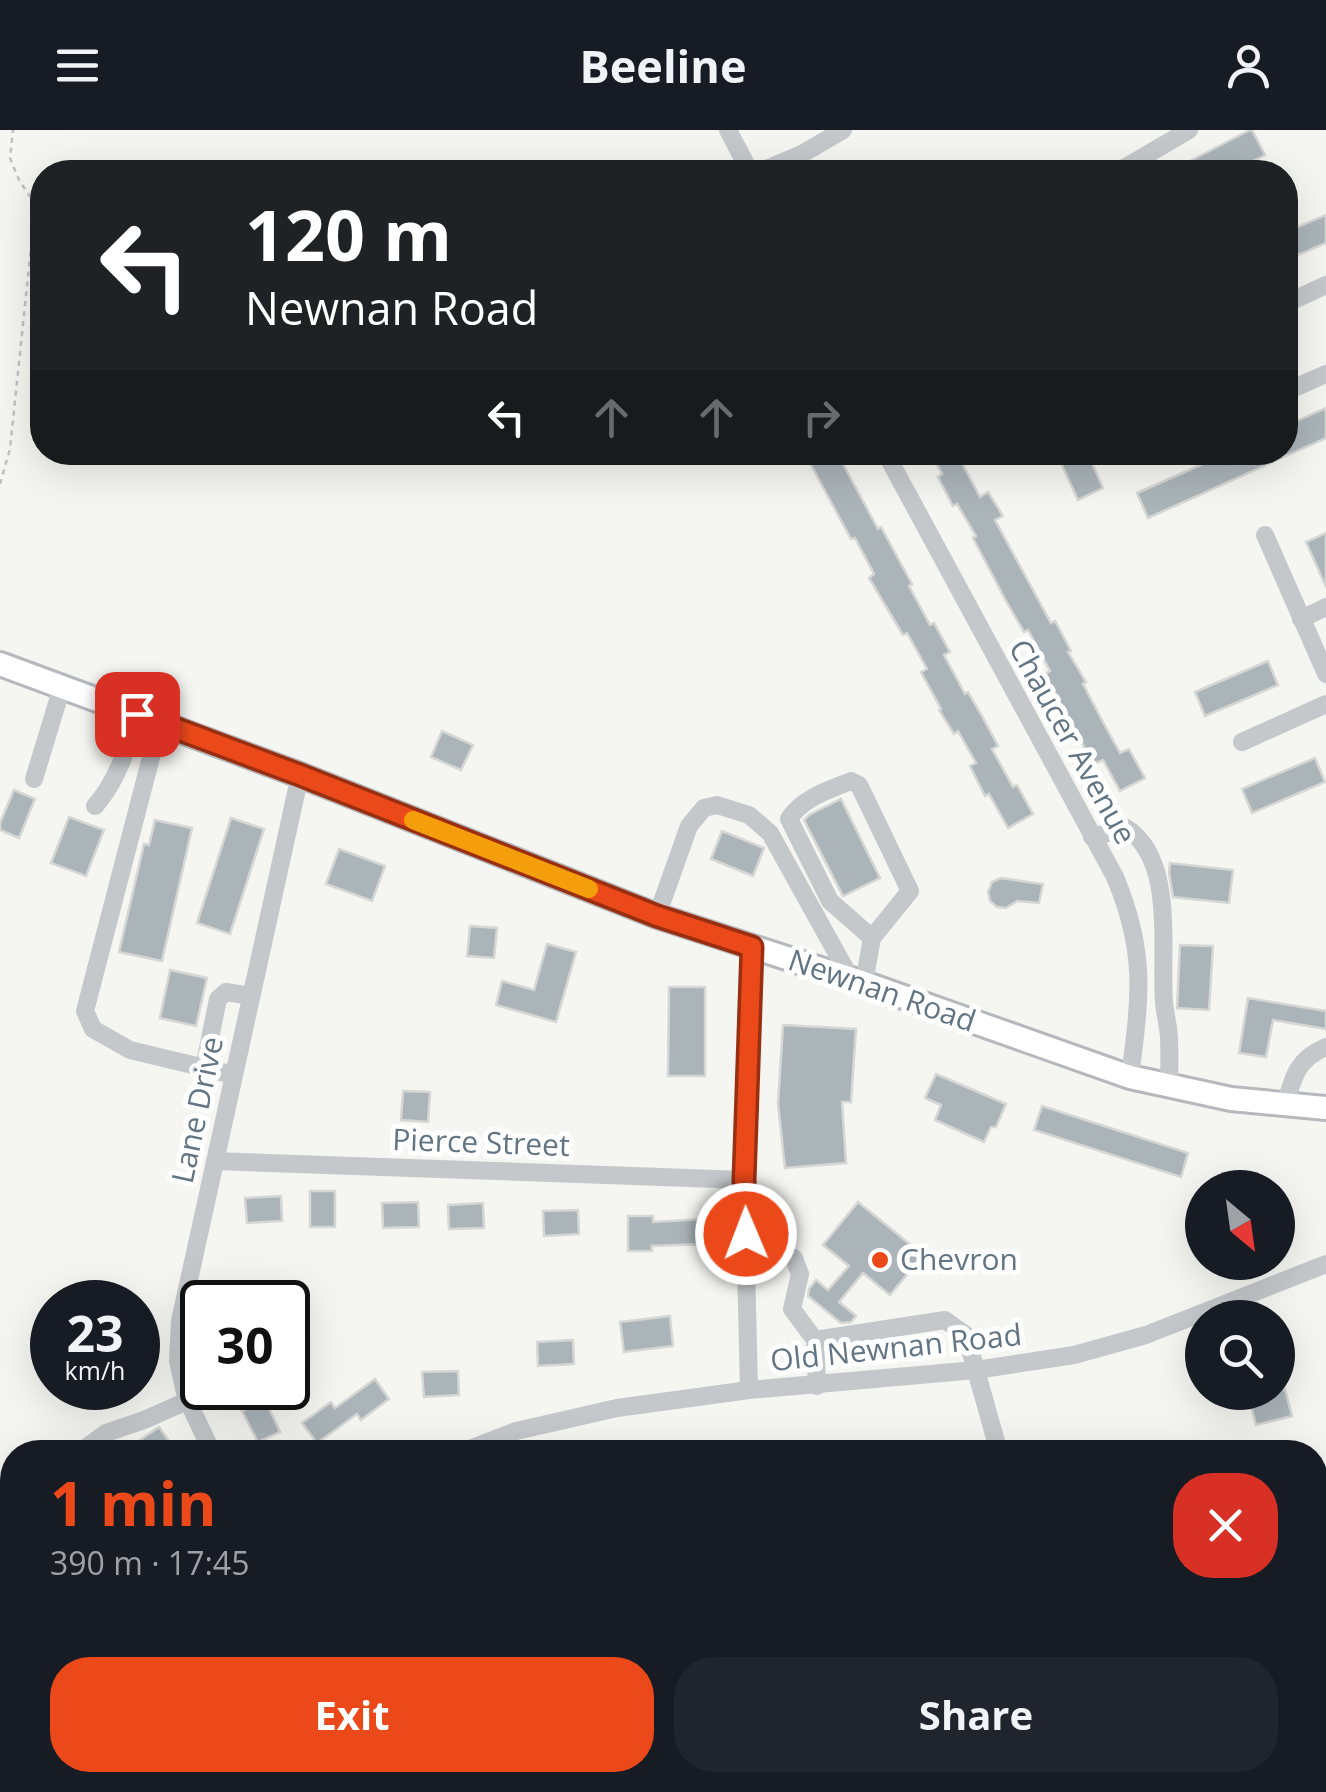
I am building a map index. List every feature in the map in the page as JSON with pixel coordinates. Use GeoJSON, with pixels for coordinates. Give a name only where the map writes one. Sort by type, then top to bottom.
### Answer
{"type":"FeatureCollection","features":[{"type":"Feature","properties":{"kind":"main road","name":"Newnan Road"},"geometry":{"type":"LineString","coordinates":[[0,664],[300,775],[657,916],[857,981],[1130,1078],[1231,1099],[1326,1108]]}},
{"type":"Feature","properties":{"kind":"street"},"geometry":{"type":"LineString","coordinates":[[728,130],[744,160]]}},
{"type":"Feature","properties":{"kind":"street"},"geometry":{"type":"LineString","coordinates":[[788,160],[843,130]]}},
{"type":"Feature","properties":{"kind":"street"},"geometry":{"type":"LineString","coordinates":[[1136,160],[1188,130]]}},
{"type":"Feature","properties":{"kind":"street"},"geometry":{"type":"LineString","coordinates":[[1298,298],[1326,286]]}},
{"type":"Feature","properties":{"kind":"street"},"geometry":{"type":"LineString","coordinates":[[1298,386],[1326,374]]}},
{"type":"Feature","properties":{"kind":"street","name":"Chaucer Avenue"},"geometry":{"type":"LineString","coordinates":[[892,465],[1115,877],[1128,909],[1140,976],[1130,1078]]}},
{"type":"Feature","properties":{"kind":"street"},"geometry":{"type":"LineString","coordinates":[[1266,535],[1326,674]]}},
{"type":"Feature","properties":{"kind":"street"},"geometry":{"type":"LineString","coordinates":[[1302,619],[1326,607]]}},
{"type":"Feature","properties":{"kind":"street"},"geometry":{"type":"LineString","coordinates":[[34,778],[62,687]]}},
{"type":"Feature","properties":{"kind":"street"},"geometry":{"type":"LineString","coordinates":[[1242,742],[1326,704]]}},
{"type":"Feature","properties":{"kind":"street"},"geometry":{"type":"LineString","coordinates":[[95,806],[110,789],[137,714]]}},
{"type":"Feature","properties":{"kind":"street"},"geometry":{"type":"LineString","coordinates":[[160,724],[84,1011],[92,1029],[130,1050],[234,1075]]}},
{"type":"Feature","properties":{"kind":"street","name":"Lane Drive"},"geometry":{"type":"LineString","coordinates":[[189,1280],[300,775]]}},
{"type":"Feature","properties":{"kind":"street"},"geometry":{"type":"LineString","coordinates":[[857,981],[872,938],[910,891],[859,785],[851,781],[821,793],[795,810],[789,820],[830,901],[872,938]]}},
{"type":"Feature","properties":{"kind":"street"},"geometry":{"type":"LineString","coordinates":[[657,916],[689,826],[704,808],[717,805],[749,815],[770,833],[857,981]]}},
{"type":"Feature","properties":{"kind":"street"},"geometry":{"type":"LineString","coordinates":[[1092,838],[1126,828],[1137,835],[1151,857],[1165,946],[1169,1086]]}},
{"type":"Feature","properties":{"kind":"street"},"geometry":{"type":"LineString","coordinates":[[749,1390],[744,1180],[752,947]]}},
{"type":"Feature","properties":{"kind":"street"},"geometry":{"type":"LineString","coordinates":[[204,1068],[218,998],[226,992],[252,996]]}},
{"type":"Feature","properties":{"kind":"street"},"geometry":{"type":"LineString","coordinates":[[1285,1106],[1302,1062],[1326,1047]]}},
{"type":"Feature","properties":{"kind":"street","name":"Pierce Street"},"geometry":{"type":"LineString","coordinates":[[215,1161],[744,1180]]}},
{"type":"Feature","properties":{"kind":"street"},"geometry":{"type":"LineString","coordinates":[[746,1234],[794,1258],[800,1274],[792,1309],[814,1340],[817,1386]]}},
{"type":"Feature","properties":{"kind":"street","name":"Old Newnan Road"},"geometry":{"type":"LineString","coordinates":[[494,1440],[617,1408],[1074,1356],[1146,1335],[1326,1264]]}},
{"type":"Feature","properties":{"kind":"street"},"geometry":{"type":"LineString","coordinates":[[814,1340],[945,1320],[966,1335],[996,1440]]}},
{"type":"Feature","properties":{"kind":"street","name":"Lane Drive"},"geometry":{"type":"LineString","coordinates":[[180,1321],[180,1369]]}},
{"type":"Feature","properties":{"kind":"street"},"geometry":{"type":"LineString","coordinates":[[96,1440],[106,1432],[180,1404]]}},
{"type":"Feature","properties":{"kind":"street","name":"Lane Drive"},"geometry":{"type":"LineString","coordinates":[[192,1410],[206,1440]]}},
{"type":"Feature","properties":{"kind":"path"},"geometry":{"type":"LineString","coordinates":[[13,130],[10,158],[30,198]]}},
{"type":"Feature","properties":{"kind":"path"},"geometry":{"type":"LineString","coordinates":[[0,484],[10,449],[30,258]]}},
{"type":"Feature","properties":{"kind":"building"},"geometry":{"type":"Polygon","coordinates":[[[1250,130],[1265,155],[1255,160],[1192,160],[1250,130]]]}},
{"type":"Feature","properties":{"kind":"building"},"geometry":{"type":"Polygon","coordinates":[[[1326,215],[1326,243],[1298,255],[1298,227],[1326,215]]]}},
{"type":"Feature","properties":{"kind":"building"},"geometry":{"type":"Polygon","coordinates":[[[1326,408],[1326,438],[1298,451],[1298,420],[1326,408]]]}},
{"type":"Feature","properties":{"kind":"building"},"geometry":{"type":"Polygon","coordinates":[[[811,465],[843,465],[912,584],[909,586],[930,625],[934,623],[950,652],[944,655],[998,746],[992,749],[1033,814],[1008,828],[989,794],[985,796],[970,766],[976,763],[958,731],[954,734],[939,710],[921,672],[927,669],[869,578],[874,574],[855,538],[851,539],[811,465]]]}},
{"type":"Feature","properties":{"kind":"building"},"geometry":{"type":"Polygon","coordinates":[[[937,465],[963,465],[980,497],[988,492],[1003,516],[995,520],[1051,623],[1055,621],[1120,753],[1129,749],[1145,778],[1120,791],[1103,760],[1094,764],[1043,675],[1050,671],[1028,630],[1024,632],[1006,601],[957,504],[953,506],[938,477],[942,474],[937,465]]]}},
{"type":"Feature","properties":{"kind":"building"},"geometry":{"type":"Polygon","coordinates":[[[1062,465],[1093,465],[1103,488],[1078,500],[1062,465]]]}},
{"type":"Feature","properties":{"kind":"building"},"geometry":{"type":"Polygon","coordinates":[[[1201,465],[1266,465],[1148,518],[1137,493],[1201,465]]]}},
{"type":"Feature","properties":{"kind":"building"},"geometry":{"type":"Polygon","coordinates":[[[1326,533],[1326,587],[1306,542],[1326,533]]]}},
{"type":"Feature","properties":{"kind":"building"},"geometry":{"type":"Polygon","coordinates":[[[1268,661],[1278,685],[1205,716],[1195,692],[1268,661]]]}},
{"type":"Feature","properties":{"kind":"building"},"geometry":{"type":"Polygon","coordinates":[[[442,731],[473,745],[461,770],[431,757],[442,731]]]}},
{"type":"Feature","properties":{"kind":"building"},"geometry":{"type":"Polygon","coordinates":[[[1315,758],[1325,782],[1252,813],[1242,789],[1315,758]]]}},
{"type":"Feature","properties":{"kind":"building"},"geometry":{"type":"Polygon","coordinates":[[[14,790],[35,799],[19,838],[0,830],[14,790]]]}},
{"type":"Feature","properties":{"kind":"building"},"geometry":{"type":"Polygon","coordinates":[[[841,799],[880,878],[843,896],[804,820],[841,799]]]}},
{"type":"Feature","properties":{"kind":"building"},"geometry":{"type":"Polygon","coordinates":[[[69,817],[104,830],[86,876],[51,863],[69,817]]]}},
{"type":"Feature","properties":{"kind":"building"},"geometry":{"type":"Polygon","coordinates":[[[231,818],[264,829],[230,934],[197,923],[231,818]]]}},
{"type":"Feature","properties":{"kind":"building"},"geometry":{"type":"Polygon","coordinates":[[[155,820],[192,828],[162,961],[119,952],[144,844],[149,845],[155,820]]]}},
{"type":"Feature","properties":{"kind":"building"},"geometry":{"type":"Polygon","coordinates":[[[722,831],[764,848],[753,876],[711,859],[722,831]]]}},
{"type":"Feature","properties":{"kind":"building"},"geometry":{"type":"Polygon","coordinates":[[[339,849],[385,866],[372,901],[326,884],[339,849]]]}},
{"type":"Feature","properties":{"kind":"building"},"geometry":{"type":"Polygon","coordinates":[[[1170,863],[1233,870],[1229,903],[1173,897],[1170,863]]]}},
{"type":"Feature","properties":{"kind":"building"},"geometry":{"type":"Polygon","coordinates":[[[1001,878],[1043,884],[1039,903],[1017,901],[1006,908],[997,907],[988,892],[992,882],[1001,878]]]}},
{"type":"Feature","properties":{"kind":"building"},"geometry":{"type":"Polygon","coordinates":[[[470,926],[497,928],[494,958],[467,956],[470,926]]]}},
{"type":"Feature","properties":{"kind":"building"},"geometry":{"type":"Polygon","coordinates":[[[547,944],[576,952],[556,1022],[496,1005],[502,981],[534,990],[547,944]]]}},
{"type":"Feature","properties":{"kind":"building"},"geometry":{"type":"Polygon","coordinates":[[[1180,945],[1213,946],[1209,1010],[1177,1008],[1180,945]]]}},
{"type":"Feature","properties":{"kind":"building"},"geometry":{"type":"Polygon","coordinates":[[[170,970],[207,978],[196,1026],[160,1018],[170,970]]]}},
{"type":"Feature","properties":{"kind":"building"},"geometry":{"type":"Polygon","coordinates":[[[669,987],[705,987],[705,1076],[668,1076],[669,987]]]}},
{"type":"Feature","properties":{"kind":"building"},"geometry":{"type":"Polygon","coordinates":[[[1248,998],[1326,1011],[1326,1029],[1273,1020],[1266,1057],[1239,1053],[1248,998]]]}},
{"type":"Feature","properties":{"kind":"building"},"geometry":{"type":"Polygon","coordinates":[[[783,1025],[856,1029],[851,1102],[842,1102],[846,1163],[785,1168],[778,1104],[783,1025]]]}},
{"type":"Feature","properties":{"kind":"building"},"geometry":{"type":"Polygon","coordinates":[[[936,1074],[1006,1104],[984,1142],[935,1120],[941,1105],[925,1098],[936,1074]]]}},
{"type":"Feature","properties":{"kind":"building"},"geometry":{"type":"Polygon","coordinates":[[[403,1091],[430,1092],[428,1122],[401,1120],[403,1091]]]}},
{"type":"Feature","properties":{"kind":"building"},"geometry":{"type":"Polygon","coordinates":[[[1042,1106],[1188,1153],[1181,1177],[1034,1130],[1042,1106]]]}},
{"type":"Feature","properties":{"kind":"building"},"geometry":{"type":"Polygon","coordinates":[[[310,1191],[335,1191],[335,1227],[310,1227],[310,1191]]]}},
{"type":"Feature","properties":{"kind":"building"},"geometry":{"type":"Polygon","coordinates":[[[281,1196],[282,1221],[247,1223],[245,1198],[281,1196]]]}},
{"type":"Feature","properties":{"kind":"building"},"geometry":{"type":"Polygon","coordinates":[[[418,1202],[419,1227],[383,1228],[382,1203],[418,1202]]]}},
{"type":"Feature","properties":{"kind":"building","name":"Chevron"},"geometry":{"type":"Polygon","coordinates":[[[858,1202],[923,1255],[890,1295],[863,1273],[839,1302],[856,1316],[851,1322],[841,1323],[808,1296],[816,1280],[828,1290],[849,1266],[823,1245],[858,1202]]]}},
{"type":"Feature","properties":{"kind":"building"},"geometry":{"type":"Polygon","coordinates":[[[483,1203],[484,1228],[449,1229],[448,1205],[483,1203]]]}},
{"type":"Feature","properties":{"kind":"building"},"geometry":{"type":"Polygon","coordinates":[[[578,1210],[579,1234],[544,1236],[543,1211],[578,1210]]]}},
{"type":"Feature","properties":{"kind":"building"},"geometry":{"type":"Polygon","coordinates":[[[628,1216],[653,1216],[653,1222],[704,1219],[705,1244],[628,1251],[628,1216]]]}},
{"type":"Feature","properties":{"kind":"building"},"geometry":{"type":"Polygon","coordinates":[[[670,1316],[673,1346],[624,1352],[620,1322],[670,1316]]]}},
{"type":"Feature","properties":{"kind":"building"},"geometry":{"type":"Polygon","coordinates":[[[573,1340],[574,1364],[538,1366],[537,1342],[573,1340]]]}},
{"type":"Feature","properties":{"kind":"building"},"geometry":{"type":"Polygon","coordinates":[[[458,1371],[459,1395],[424,1397],[422,1372],[458,1371]]]}},
{"type":"Feature","properties":{"kind":"building"},"geometry":{"type":"Polygon","coordinates":[[[375,1379],[389,1399],[361,1420],[357,1414],[321,1440],[315,1440],[302,1423],[331,1402],[335,1408],[375,1379]]]}},
{"type":"Feature","properties":{"kind":"building"},"geometry":{"type":"Polygon","coordinates":[[[244,1410],[270,1410],[280,1432],[257,1440],[244,1410]]]}},
{"type":"Feature","properties":{"kind":"building"},"geometry":{"type":"Polygon","coordinates":[[[1252,1410],[1290,1410],[1292,1416],[1256,1425],[1252,1410]]]}},
{"type":"Feature","properties":{"kind":"building"},"geometry":{"type":"Polygon","coordinates":[[[159,1427],[168,1440],[140,1440],[159,1427]]]}},
{"type":"Feature","properties":{"kind":"slow traffic"},"geometry":{"type":"LineString","coordinates":[[413,820],[589,889]]}},
{"type":"Feature","properties":{"kind":"place","name":"Chevron"},"geometry":{"type":"Point","coordinates":[880,1260]}},
{"type":"Feature","properties":{"kind":"route"},"geometry":{"type":"LineString","coordinates":[[137,714],[657,916],[752,947],[744,1180],[746,1234]]}}]}
